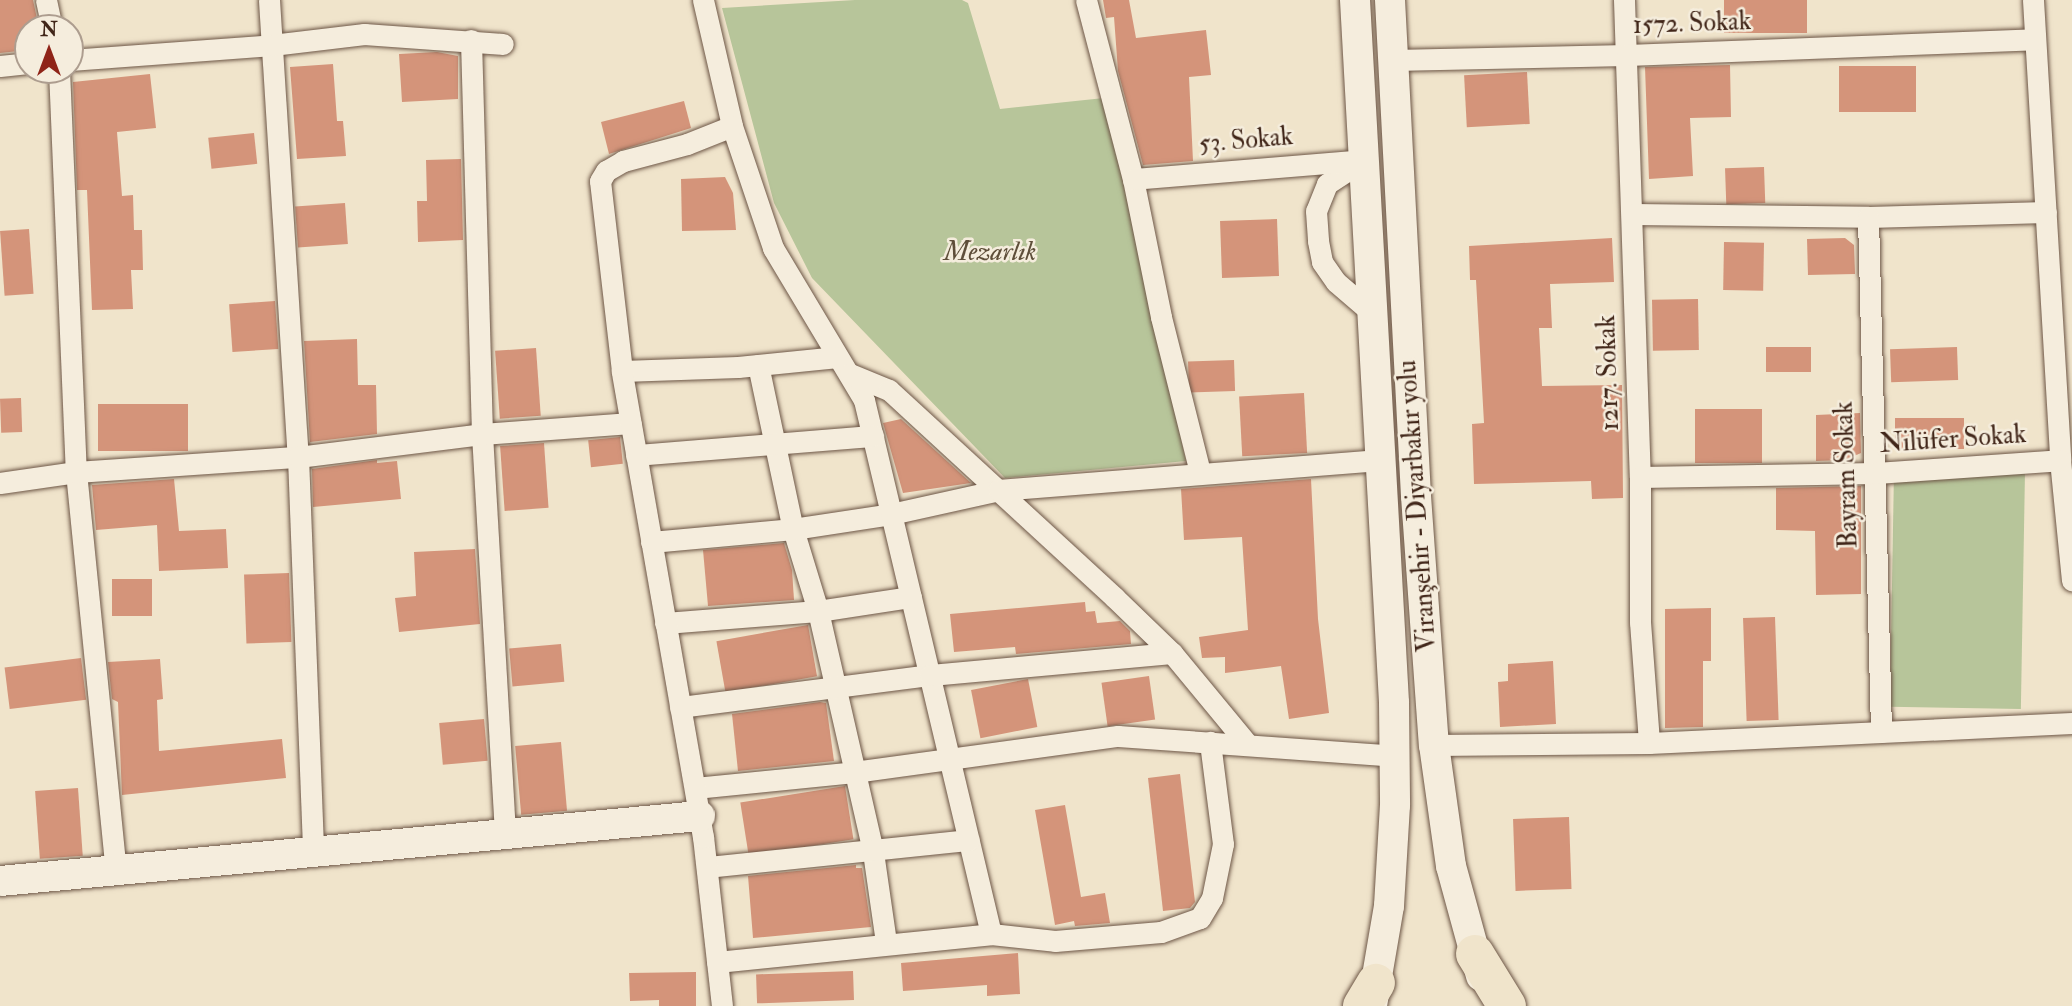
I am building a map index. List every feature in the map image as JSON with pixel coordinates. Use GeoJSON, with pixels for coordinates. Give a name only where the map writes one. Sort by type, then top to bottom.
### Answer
{"type":"FeatureCollection","features":[{"type":"Feature","properties":{"kind":"highway"},"geometry":{"type":"LineString","coordinates":[[1475,954],[1507,1006]]}},
{"type":"Feature","properties":{"kind":"main road","name":"Viranşehir - Diyarbakır yolu"},"geometry":{"type":"LineString","coordinates":[[1355,0],[1382,460],[1394,756],[1389,906],[1370,998]]}},
{"type":"Feature","properties":{"kind":"main road","name":"Viranşehir - Diyarbakır yolu"},"geometry":{"type":"LineString","coordinates":[[1390,0],[1416,483],[1434,744],[1451,866],[1491,1006]]}},
{"type":"Feature","properties":{"kind":"main road"},"geometry":{"type":"LineString","coordinates":[[0,881],[505,834],[697,802]]}},
{"type":"Feature","properties":{"kind":"street"},"geometry":{"type":"LineString","coordinates":[[269,0],[298,457],[313,853]]}},
{"type":"Feature","properties":{"kind":"street"},"geometry":{"type":"LineString","coordinates":[[703,0],[732,126],[773,248],[864,400],[991,934]]}},
{"type":"Feature","properties":{"kind":"street"},"geometry":{"type":"LineString","coordinates":[[1086,0],[1133,178],[1161,317],[1200,472]]}},
{"type":"Feature","properties":{"kind":"street","name":"1217. Sokak"},"geometry":{"type":"LineString","coordinates":[[1624,0],[1640,477],[1640,622],[1649,743]]}},
{"type":"Feature","properties":{"kind":"street"},"geometry":{"type":"LineString","coordinates":[[2034,0],[2060,460],[2072,580]]}},
{"type":"Feature","properties":{"kind":"street"},"geometry":{"type":"LineString","coordinates":[[84,59],[272,45],[364,34],[503,44]]}},
{"type":"Feature","properties":{"kind":"street","name":"1572. Sokak"},"geometry":{"type":"LineString","coordinates":[[1393,60],[1627,55],[2035,39]]}},
{"type":"Feature","properties":{"kind":"street"},"geometry":{"type":"LineString","coordinates":[[471,40],[482,434],[505,834]]}},
{"type":"Feature","properties":{"kind":"street"},"geometry":{"type":"LineString","coordinates":[[60,84],[76,472],[117,872]]}},
{"type":"Feature","properties":{"kind":"street"},"geometry":{"type":"LineString","coordinates":[[722,1006],[697,802],[622,371],[600,181],[606,171],[623,161],[687,144],[732,126]]}},
{"type":"Feature","properties":{"kind":"street"},"geometry":{"type":"LineString","coordinates":[[1364,160],[1327,184],[1316,211],[1322,262],[1336,282],[1372,313]]}},
{"type":"Feature","properties":{"kind":"street","name":"53. Sokak"},"geometry":{"type":"LineString","coordinates":[[1133,178],[1364,160]]}},
{"type":"Feature","properties":{"kind":"street"},"geometry":{"type":"LineString","coordinates":[[1633,214],[1868,216],[2046,212]]}},
{"type":"Feature","properties":{"kind":"street","name":"Bayram Sokak"},"geometry":{"type":"LineString","coordinates":[[1868,216],[1881,732]]}},
{"type":"Feature","properties":{"kind":"street"},"geometry":{"type":"LineString","coordinates":[[622,371],[758,365],[844,365],[890,390],[1172,653],[1248,745]]}},
{"type":"Feature","properties":{"kind":"street"},"geometry":{"type":"LineString","coordinates":[[758,365],[793,529],[818,611],[873,852],[886,942]]}},
{"type":"Feature","properties":{"kind":"street"},"geometry":{"type":"LineString","coordinates":[[0,483],[76,472],[298,457],[482,434],[631,423]]}},
{"type":"Feature","properties":{"kind":"street"},"geometry":{"type":"LineString","coordinates":[[636,455],[873,436]]}},
{"type":"Feature","properties":{"kind":"street"},"geometry":{"type":"LineString","coordinates":[[651,542],[793,529],[891,514],[999,490],[1200,472],[1382,460]]}},
{"type":"Feature","properties":{"kind":"street","name":"Nilüfer Sokak"},"geometry":{"type":"LineString","coordinates":[[1640,477],[1876,473],[2060,460]]}},
{"type":"Feature","properties":{"kind":"street"},"geometry":{"type":"LineString","coordinates":[[665,623],[818,611],[911,597]]}},
{"type":"Feature","properties":{"kind":"street"},"geometry":{"type":"LineString","coordinates":[[680,707],[930,675],[1172,653]]}},
{"type":"Feature","properties":{"kind":"street"},"geometry":{"type":"LineString","coordinates":[[1434,744],[1649,743],[2072,723]]}},
{"type":"Feature","properties":{"kind":"street"},"geometry":{"type":"LineString","coordinates":[[697,802],[853,772],[1118,736],[1394,756]]}},
{"type":"Feature","properties":{"kind":"street"},"geometry":{"type":"LineString","coordinates":[[717,962],[886,942],[991,934],[1055,941],[1161,932],[1200,918],[1212,898],[1223,844],[1210,742]]}},
{"type":"Feature","properties":{"kind":"street"},"geometry":{"type":"LineString","coordinates":[[707,867],[969,840]]}},
{"type":"Feature","properties":{"kind":"green space","name":"Mezarlık"},"geometry":{"type":"Polygon","coordinates":[[[855,0],[962,0],[968,3],[1000,109],[1104,98],[1186,461],[1005,478],[812,278],[774,203],[722,8],[855,0]]]}},
{"type":"Feature","properties":{"kind":"green space"},"geometry":{"type":"Polygon","coordinates":[[[1894,470],[2025,472],[2021,709],[1890,707],[1894,470]]]}},
{"type":"Feature","properties":{"kind":"building"},"geometry":{"type":"Polygon","coordinates":[[[0,0],[33,0],[36,14],[14,14],[14,52],[0,53],[0,0]]]}},
{"type":"Feature","properties":{"kind":"building"},"geometry":{"type":"Polygon","coordinates":[[[1103,0],[1129,0],[1136,38],[1206,30],[1211,75],[1189,77],[1193,161],[1143,165],[1118,71],[1114,17],[1106,18],[1103,0]]]}},
{"type":"Feature","properties":{"kind":"building"},"geometry":{"type":"Polygon","coordinates":[[[1724,0],[1807,0],[1807,33],[1724,33],[1724,0]]]}},
{"type":"Feature","properties":{"kind":"building"},"geometry":{"type":"Polygon","coordinates":[[[437,52],[458,56],[458,99],[402,102],[399,54],[437,52]]]}},
{"type":"Feature","properties":{"kind":"building"},"geometry":{"type":"Polygon","coordinates":[[[333,64],[337,121],[343,121],[346,156],[297,159],[290,67],[333,64]]]}},
{"type":"Feature","properties":{"kind":"building"},"geometry":{"type":"Polygon","coordinates":[[[1730,65],[1731,117],[1690,118],[1693,176],[1649,179],[1645,67],[1730,65]]]}},
{"type":"Feature","properties":{"kind":"building"},"geometry":{"type":"Polygon","coordinates":[[[1839,66],[1916,66],[1916,112],[1839,112],[1839,66]]]}},
{"type":"Feature","properties":{"kind":"building"},"geometry":{"type":"Polygon","coordinates":[[[1527,72],[1530,124],[1467,127],[1464,75],[1527,72]]]}},
{"type":"Feature","properties":{"kind":"building"},"geometry":{"type":"Polygon","coordinates":[[[150,74],[156,128],[117,132],[122,196],[133,195],[134,230],[142,230],[143,270],[131,270],[133,309],[92,310],[87,190],[77,190],[73,84],[84,84],[84,81],[150,74]]]}},
{"type":"Feature","properties":{"kind":"building"},"geometry":{"type":"Polygon","coordinates":[[[684,101],[691,128],[609,154],[601,122],[684,101]]]}},
{"type":"Feature","properties":{"kind":"building"},"geometry":{"type":"Polygon","coordinates":[[[254,133],[257,164],[211,169],[208,138],[254,133]]]}},
{"type":"Feature","properties":{"kind":"building"},"geometry":{"type":"Polygon","coordinates":[[[461,159],[463,240],[418,242],[417,201],[427,201],[426,160],[461,159]]]}},
{"type":"Feature","properties":{"kind":"building"},"geometry":{"type":"Polygon","coordinates":[[[1764,167],[1765,203],[1726,204],[1725,168],[1764,167]]]}},
{"type":"Feature","properties":{"kind":"building"},"geometry":{"type":"Polygon","coordinates":[[[725,177],[733,193],[736,230],[682,231],[681,179],[725,177]]]}},
{"type":"Feature","properties":{"kind":"building"},"geometry":{"type":"Polygon","coordinates":[[[345,203],[348,244],[298,247],[295,206],[345,203]]]}},
{"type":"Feature","properties":{"kind":"building"},"geometry":{"type":"Polygon","coordinates":[[[1277,219],[1279,276],[1222,278],[1220,221],[1277,219]]]}},
{"type":"Feature","properties":{"kind":"building"},"geometry":{"type":"Polygon","coordinates":[[[29,229],[34,294],[5,296],[0,231],[29,229]]]}},
{"type":"Feature","properties":{"kind":"building"},"geometry":{"type":"Polygon","coordinates":[[[1612,238],[1614,282],[1550,284],[1552,328],[1539,328],[1542,386],[1622,385],[1623,498],[1592,499],[1591,481],[1474,484],[1472,424],[1484,423],[1476,280],[1470,280],[1469,246],[1612,238]]]}},
{"type":"Feature","properties":{"kind":"building"},"geometry":{"type":"Polygon","coordinates":[[[1845,238],[1854,245],[1855,274],[1808,275],[1807,239],[1845,238]]]}},
{"type":"Feature","properties":{"kind":"building"},"geometry":{"type":"Polygon","coordinates":[[[1724,242],[1764,243],[1763,291],[1723,290],[1724,242]]]}},
{"type":"Feature","properties":{"kind":"building"},"geometry":{"type":"Polygon","coordinates":[[[1698,299],[1699,350],[1653,351],[1652,300],[1698,299]]]}},
{"type":"Feature","properties":{"kind":"building"},"geometry":{"type":"Polygon","coordinates":[[[275,301],[278,349],[232,352],[229,304],[275,301]]]}},
{"type":"Feature","properties":{"kind":"building"},"geometry":{"type":"Polygon","coordinates":[[[357,339],[358,385],[376,385],[377,434],[310,442],[304,341],[357,339]]]}},
{"type":"Feature","properties":{"kind":"building"},"geometry":{"type":"Polygon","coordinates":[[[1766,347],[1811,347],[1811,372],[1766,372],[1766,347]]]}},
{"type":"Feature","properties":{"kind":"building"},"geometry":{"type":"Polygon","coordinates":[[[1957,347],[1958,380],[1891,382],[1890,349],[1957,347]]]}},
{"type":"Feature","properties":{"kind":"building"},"geometry":{"type":"Polygon","coordinates":[[[536,348],[541,416],[500,419],[495,351],[536,348]]]}},
{"type":"Feature","properties":{"kind":"building"},"geometry":{"type":"Polygon","coordinates":[[[1234,360],[1235,391],[1189,393],[1188,362],[1234,360]]]}},
{"type":"Feature","properties":{"kind":"building"},"geometry":{"type":"Polygon","coordinates":[[[1304,393],[1307,453],[1242,456],[1239,396],[1304,393]]]}},
{"type":"Feature","properties":{"kind":"building"},"geometry":{"type":"Polygon","coordinates":[[[21,398],[22,432],[1,433],[0,399],[21,398]]]}},
{"type":"Feature","properties":{"kind":"building"},"geometry":{"type":"Polygon","coordinates":[[[98,404],[188,404],[188,451],[98,451],[98,404]]]}},
{"type":"Feature","properties":{"kind":"building"},"geometry":{"type":"Polygon","coordinates":[[[1695,409],[1762,409],[1762,463],[1695,463],[1695,409]]]}},
{"type":"Feature","properties":{"kind":"building"},"geometry":{"type":"Polygon","coordinates":[[[1860,413],[1861,453],[1845,460],[1816,461],[1816,415],[1860,413]]]}},
{"type":"Feature","properties":{"kind":"building"},"geometry":{"type":"Polygon","coordinates":[[[1895,418],[1964,418],[1964,449],[1895,449],[1895,418]]]}},
{"type":"Feature","properties":{"kind":"building"},"geometry":{"type":"Polygon","coordinates":[[[901,419],[971,483],[903,493],[883,423],[901,419]]]}},
{"type":"Feature","properties":{"kind":"building"},"geometry":{"type":"Polygon","coordinates":[[[620,437],[623,464],[591,467],[588,440],[620,437]]]}},
{"type":"Feature","properties":{"kind":"building"},"geometry":{"type":"Polygon","coordinates":[[[544,443],[549,508],[505,511],[500,446],[544,443]]]}},
{"type":"Feature","properties":{"kind":"building"},"geometry":{"type":"Polygon","coordinates":[[[377,460],[377,463],[397,461],[401,499],[313,507],[312,469],[377,460]]]}},
{"type":"Feature","properties":{"kind":"building"},"geometry":{"type":"Polygon","coordinates":[[[174,479],[179,531],[226,529],[228,568],[159,571],[157,525],[96,530],[92,485],[174,479]]]}},
{"type":"Feature","properties":{"kind":"building"},"geometry":{"type":"Polygon","coordinates":[[[1311,479],[1318,619],[1329,713],[1289,719],[1281,666],[1225,673],[1225,657],[1202,658],[1199,637],[1248,630],[1242,537],[1184,540],[1181,489],[1311,479]]]}},
{"type":"Feature","properties":{"kind":"building"},"geometry":{"type":"Polygon","coordinates":[[[1861,486],[1861,594],[1816,595],[1815,531],[1776,530],[1776,488],[1861,486]]]}},
{"type":"Feature","properties":{"kind":"building"},"geometry":{"type":"Polygon","coordinates":[[[784,543],[792,570],[794,600],[708,606],[703,550],[784,543]]]}},
{"type":"Feature","properties":{"kind":"building"},"geometry":{"type":"Polygon","coordinates":[[[475,549],[480,624],[399,632],[395,598],[416,596],[414,552],[475,549]]]}},
{"type":"Feature","properties":{"kind":"building"},"geometry":{"type":"Polygon","coordinates":[[[289,573],[291,642],[246,644],[244,575],[289,573]]]}},
{"type":"Feature","properties":{"kind":"building"},"geometry":{"type":"Polygon","coordinates":[[[112,579],[152,579],[152,616],[112,616],[112,579]]]}},
{"type":"Feature","properties":{"kind":"building"},"geometry":{"type":"Polygon","coordinates":[[[1085,602],[1086,612],[1095,611],[1097,623],[1120,621],[1130,631],[1131,644],[1016,654],[1015,647],[954,652],[950,614],[1085,602]]]}},
{"type":"Feature","properties":{"kind":"building"},"geometry":{"type":"Polygon","coordinates":[[[1711,608],[1711,661],[1703,661],[1703,727],[1665,728],[1665,609],[1711,608]]]}},
{"type":"Feature","properties":{"kind":"building"},"geometry":{"type":"Polygon","coordinates":[[[1775,617],[1779,720],[1747,721],[1743,618],[1775,617]]]}},
{"type":"Feature","properties":{"kind":"building"},"geometry":{"type":"Polygon","coordinates":[[[808,625],[817,676],[725,692],[716,641],[808,625]]]}},
{"type":"Feature","properties":{"kind":"building"},"geometry":{"type":"Polygon","coordinates":[[[561,644],[564,682],[513,686],[509,649],[561,644]]]}},
{"type":"Feature","properties":{"kind":"building"},"geometry":{"type":"Polygon","coordinates":[[[81,658],[86,700],[10,709],[5,667],[81,658]]]}},
{"type":"Feature","properties":{"kind":"building"},"geometry":{"type":"Polygon","coordinates":[[[160,659],[163,699],[157,700],[159,751],[282,739],[286,778],[122,795],[118,702],[112,699],[108,662],[160,659]]]}},
{"type":"Feature","properties":{"kind":"building"},"geometry":{"type":"Polygon","coordinates":[[[1553,661],[1556,724],[1500,727],[1498,682],[1508,681],[1508,664],[1553,661]]]}},
{"type":"Feature","properties":{"kind":"building"},"geometry":{"type":"Polygon","coordinates":[[[1149,676],[1155,720],[1108,726],[1101,683],[1149,676]]]}},
{"type":"Feature","properties":{"kind":"building"},"geometry":{"type":"Polygon","coordinates":[[[1028,679],[1037,727],[980,738],[971,690],[1028,679]]]}},
{"type":"Feature","properties":{"kind":"building"},"geometry":{"type":"Polygon","coordinates":[[[826,703],[834,761],[738,771],[732,714],[826,703]]]}},
{"type":"Feature","properties":{"kind":"building"},"geometry":{"type":"Polygon","coordinates":[[[484,719],[488,761],[443,765],[439,723],[484,719]]]}},
{"type":"Feature","properties":{"kind":"building"},"geometry":{"type":"Polygon","coordinates":[[[561,742],[567,811],[521,815],[515,746],[561,742]]]}},
{"type":"Feature","properties":{"kind":"building"},"geometry":{"type":"Polygon","coordinates":[[[1180,774],[1195,902],[1190,908],[1163,911],[1148,778],[1180,774]]]}},
{"type":"Feature","properties":{"kind":"building"},"geometry":{"type":"Polygon","coordinates":[[[845,786],[853,839],[749,856],[740,803],[845,786]]]}},
{"type":"Feature","properties":{"kind":"building"},"geometry":{"type":"Polygon","coordinates":[[[78,788],[83,856],[40,859],[35,791],[78,788]]]}},
{"type":"Feature","properties":{"kind":"building"},"geometry":{"type":"Polygon","coordinates":[[[1065,805],[1081,897],[1105,893],[1110,923],[1075,926],[1074,921],[1055,925],[1035,810],[1065,805]]]}},
{"type":"Feature","properties":{"kind":"building"},"geometry":{"type":"Polygon","coordinates":[[[1569,817],[1572,889],[1516,891],[1513,819],[1569,817]]]}},
{"type":"Feature","properties":{"kind":"building"},"geometry":{"type":"Polygon","coordinates":[[[856,865],[856,868],[862,868],[871,927],[753,938],[748,876],[856,865]]]}},
{"type":"Feature","properties":{"kind":"building"},"geometry":{"type":"Polygon","coordinates":[[[1018,953],[1020,994],[987,996],[987,985],[903,991],[901,963],[1018,953]]]}},
{"type":"Feature","properties":{"kind":"building"},"geometry":{"type":"Polygon","coordinates":[[[853,971],[854,1000],[757,1003],[756,974],[853,971]]]}},
{"type":"Feature","properties":{"kind":"building"},"geometry":{"type":"Polygon","coordinates":[[[696,972],[696,1006],[659,1006],[659,1000],[630,1001],[629,973],[696,972]]]}}]}
